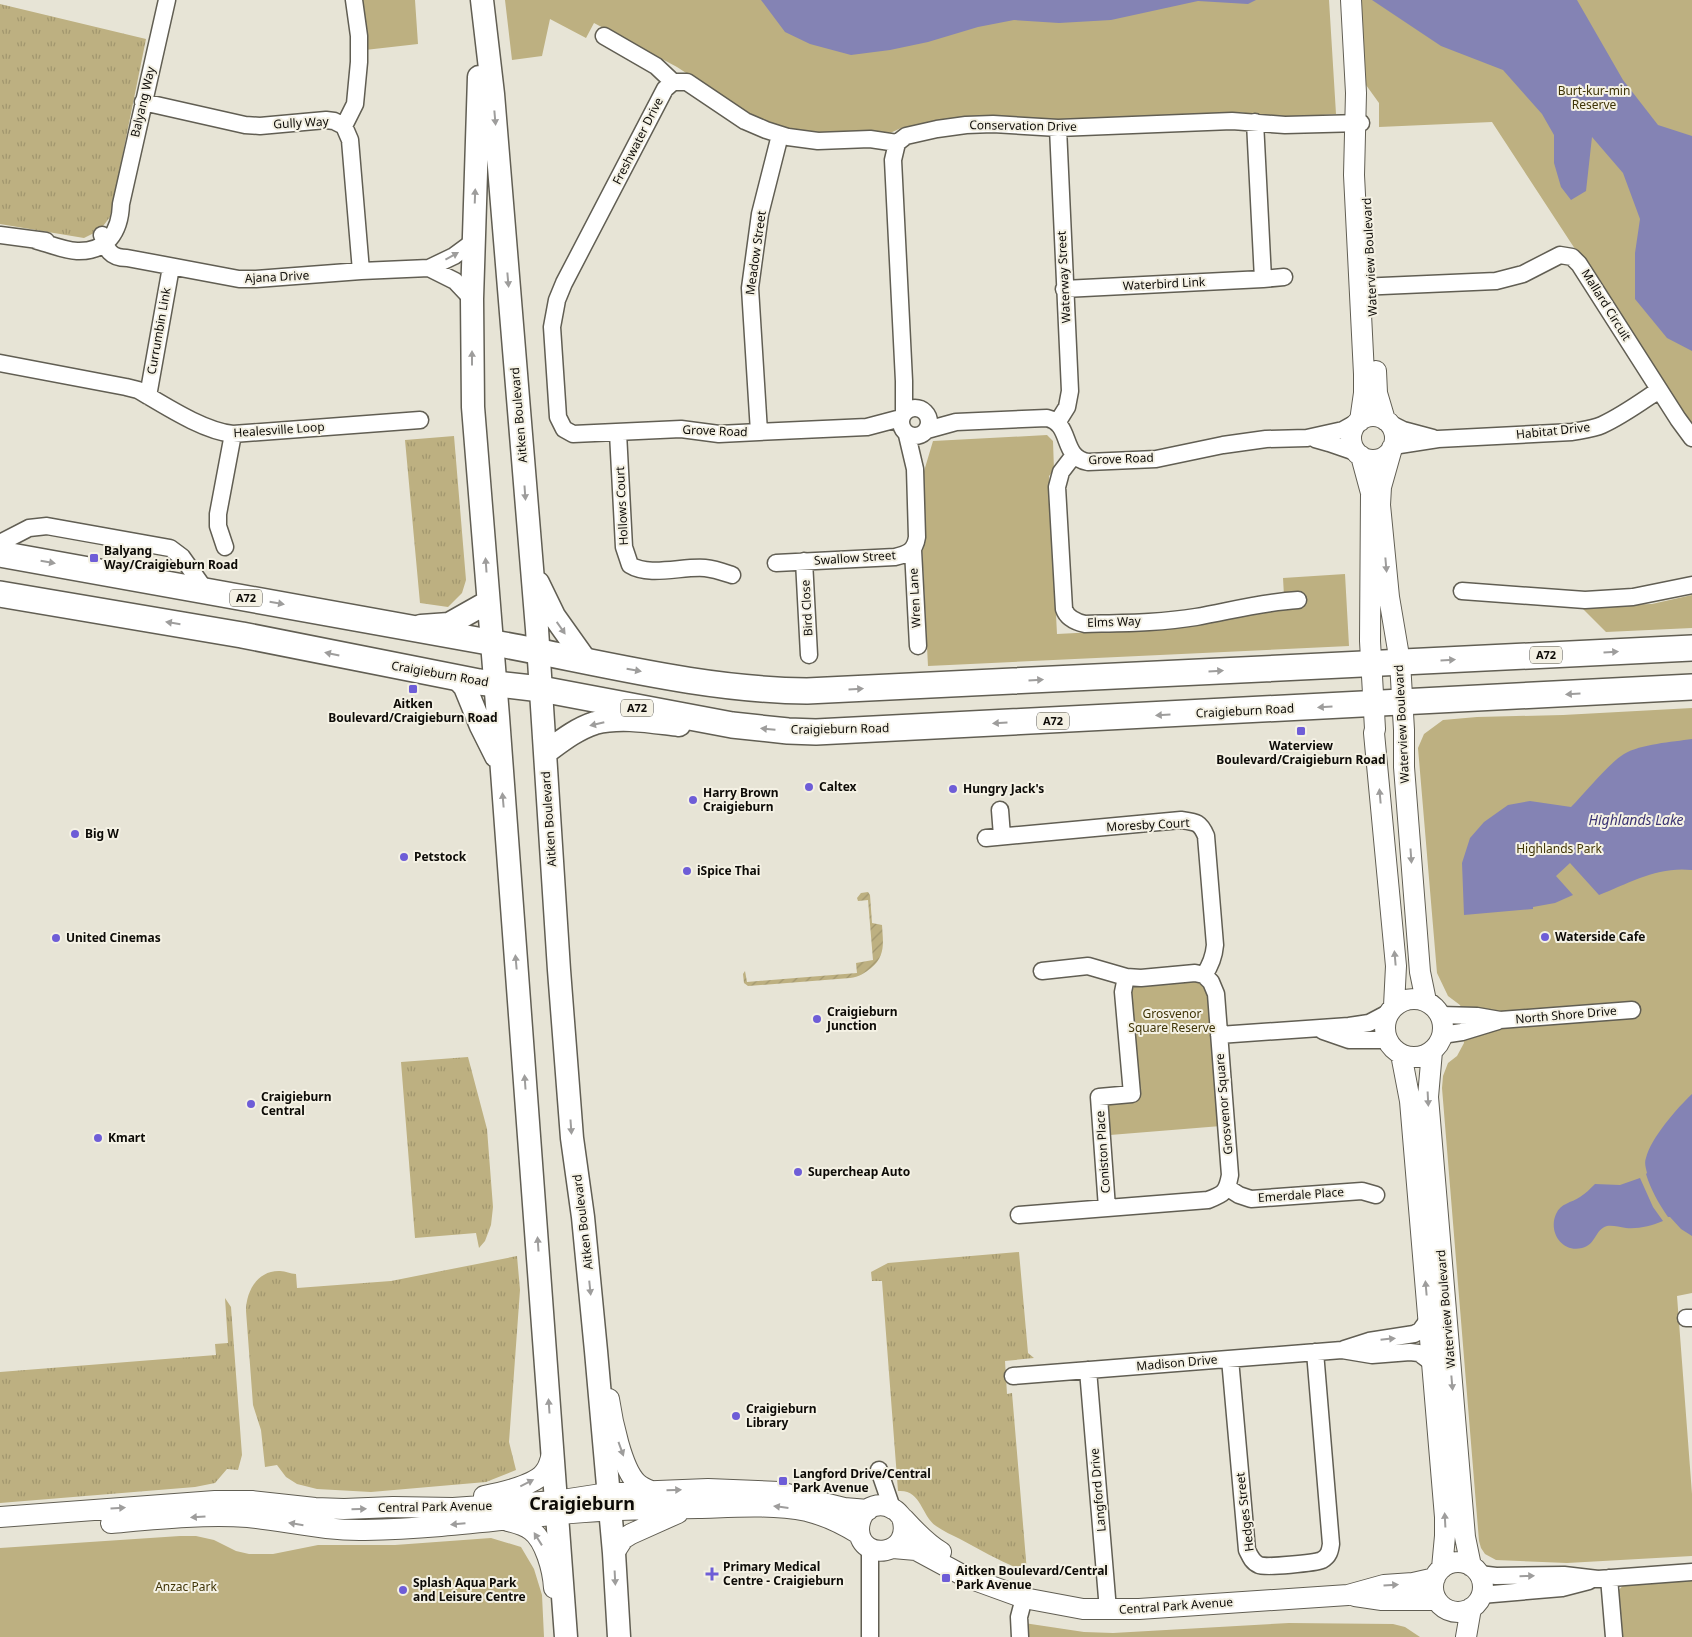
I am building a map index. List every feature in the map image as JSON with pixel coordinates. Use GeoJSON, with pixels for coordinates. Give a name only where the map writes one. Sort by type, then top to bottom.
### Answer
{"type":"FeatureCollection","features":[{"type":"Feature","properties":{"kind":"main road","name":"Aitken Boulevard"},"geometry":{"type":"LineString","coordinates":[[482,0],[473,242],[473,407],[566,1637]]}},
{"type":"Feature","properties":{"kind":"main road","name":"Aitken Boulevard"},"geometry":{"type":"LineString","coordinates":[[482,0],[493,94],[532,568],[572,1138],[583,1217],[596,1352],[614,1554],[619,1637]]}},
{"type":"Feature","properties":{"kind":"main road","name":"A72"},"geometry":{"type":"LineString","coordinates":[[0,554],[586,661],[739,687],[777,691],[1692,648]]}},
{"type":"Feature","properties":{"kind":"main road"},"geometry":{"type":"LineString","coordinates":[[532,568],[554,616],[586,661]]}},
{"type":"Feature","properties":{"kind":"main road","name":"Craigieburn Road"},"geometry":{"type":"LineString","coordinates":[[0,594],[242,635],[457,678],[541,689],[732,725],[816,732],[1692,687]]}},
{"type":"Feature","properties":{"kind":"main road"},"geometry":{"type":"LineString","coordinates":[[408,627],[449,624],[488,602]]}},
{"type":"Feature","properties":{"kind":"main road"},"geometry":{"type":"LineString","coordinates":[[457,678],[465,687],[481,726],[501,766]]}},
{"type":"Feature","properties":{"kind":"main road"},"geometry":{"type":"LineString","coordinates":[[545,752],[573,733],[595,723],[617,721],[647,722],[694,727],[732,725]]}},
{"type":"Feature","properties":{"kind":"street","name":"Balyang Way"},"geometry":{"type":"LineString","coordinates":[[105,239],[121,204],[167,0]]}},
{"type":"Feature","properties":{"kind":"street"},"geometry":{"type":"LineString","coordinates":[[344,126],[355,104],[359,62],[354,0]]}},
{"type":"Feature","properties":{"kind":"street","name":"Waterview Boulevard"},"geometry":{"type":"LineString","coordinates":[[1352,5],[1358,124],[1366,164],[1364,393],[1359,421]]}},
{"type":"Feature","properties":{"kind":"street"},"geometry":{"type":"LineString","coordinates":[[604,36],[656,66],[673,82],[687,82],[745,121],[780,135],[818,141],[870,139],[896,144],[893,160],[904,381],[914,424]]}},
{"type":"Feature","properties":{"kind":"street","name":"Freshwater Drive"},"geometry":{"type":"LineString","coordinates":[[564,429],[558,417],[552,327],[556,300],[664,89],[673,82]]}},
{"type":"Feature","properties":{"kind":"street","name":"Gully Way"},"geometry":{"type":"LineString","coordinates":[[143,102],[245,125],[260,126],[326,120],[334,121],[344,126],[350,140],[360,271]]}},
{"type":"Feature","properties":{"kind":"street","name":"Conservation Drive"},"geometry":{"type":"LineString","coordinates":[[896,144],[901,138],[910,134],[966,125],[993,124],[1058,128],[1232,121],[1280,125],[1358,124]]}},
{"type":"Feature","properties":{"kind":"street"},"geometry":{"type":"LineString","coordinates":[[1255,122],[1263,279]]}},
{"type":"Feature","properties":{"kind":"street","name":"Waterway Street"},"geometry":{"type":"LineString","coordinates":[[1057,423],[1067,407],[1070,391],[1058,128]]}},
{"type":"Feature","properties":{"kind":"street","name":"Meadow Street"},"geometry":{"type":"LineString","coordinates":[[759,432],[750,288],[760,214],[780,135]]}},
{"type":"Feature","properties":{"kind":"street"},"geometry":{"type":"LineString","coordinates":[[2,234],[35,240],[85,243],[105,239]]}},
{"type":"Feature","properties":{"kind":"street","name":"Ajana Drive"},"geometry":{"type":"LineString","coordinates":[[105,239],[127,258],[245,280],[429,268],[454,256],[473,242]]}},
{"type":"Feature","properties":{"kind":"street","name":"Mallard Circuit"},"geometry":{"type":"LineString","coordinates":[[1365,287],[1496,281],[1523,274],[1560,255],[1568,255],[1579,264],[1659,390],[1692,438]]}},
{"type":"Feature","properties":{"kind":"street","name":"Currumbin Link"},"geometry":{"type":"LineString","coordinates":[[148,396],[171,267]]}},
{"type":"Feature","properties":{"kind":"street","name":"Ajana Drive"},"geometry":{"type":"LineString","coordinates":[[429,268],[455,281],[472,299]]}},
{"type":"Feature","properties":{"kind":"street","name":"Waterbird Link"},"geometry":{"type":"LineString","coordinates":[[1064,288],[1284,278]]}},
{"type":"Feature","properties":{"kind":"street","name":"Waterview Boulevard"},"geometry":{"type":"LineString","coordinates":[[1365,287],[1376,393],[1387,421]]}},
{"type":"Feature","properties":{"kind":"street","name":"Healesville Loop"},"geometry":{"type":"LineString","coordinates":[[0,363],[126,386],[208,428],[233,434],[420,420]]}},
{"type":"Feature","properties":{"kind":"street","name":"Habitat Drive"},"geometry":{"type":"LineString","coordinates":[[1393,447],[1438,439],[1572,432],[1587,429],[1601,425],[1614,418],[1659,390]]}},
{"type":"Feature","properties":{"kind":"street"},"geometry":{"type":"LineString","coordinates":[[1360,454],[1368,459],[1382,458],[1393,447],[1394,434],[1387,421],[1372,416],[1359,421],[1354,427],[1352,440],[1360,454],[1371,493],[1370,642],[1374,732],[1396,966],[1391,1010],[1385,1022],[1385,1031],[1394,1047]]}},
{"type":"Feature","properties":{"kind":"street","name":"Grove Road"},"geometry":{"type":"LineString","coordinates":[[564,429],[573,434],[681,429],[719,434],[1042,418],[1052,419],[1057,423],[1063,429],[1074,455],[1078,459],[1088,462],[1156,459],[1223,445],[1266,439],[1308,438],[1343,430],[1359,421]]}},
{"type":"Feature","properties":{"kind":"street","name":"Habitat Drive"},"geometry":{"type":"LineString","coordinates":[[1387,421],[1404,430],[1438,439]]}},
{"type":"Feature","properties":{"kind":"street","name":"Swallow Street"},"geometry":{"type":"LineString","coordinates":[[776,563],[895,557],[913,550],[917,537],[914,424]]}},
{"type":"Feature","properties":{"kind":"street","name":"Hollows Court"},"geometry":{"type":"LineString","coordinates":[[618,433],[624,546],[630,564],[646,570],[704,568],[715,569],[732,575]]}},
{"type":"Feature","properties":{"kind":"street"},"geometry":{"type":"LineString","coordinates":[[225,547],[218,526],[218,514],[233,434]]}},
{"type":"Feature","properties":{"kind":"street","name":"Grove Road"},"geometry":{"type":"LineString","coordinates":[[1308,438],[1360,454]]}},
{"type":"Feature","properties":{"kind":"street","name":"Waterview Boulevard"},"geometry":{"type":"LineString","coordinates":[[1393,447],[1381,487],[1380,505],[1389,597],[1400,662],[1404,767],[1420,972],[1426,1001]]}},
{"type":"Feature","properties":{"kind":"street","name":"Elms Way"},"geometry":{"type":"LineString","coordinates":[[1074,455],[1062,472],[1057,487],[1064,609],[1072,619],[1085,624],[1168,620],[1195,617],[1274,601],[1298,600]]}},
{"type":"Feature","properties":{"kind":"street"},"geometry":{"type":"LineString","coordinates":[[0,543],[29,528],[47,526],[170,548],[182,557],[206,591]]}},
{"type":"Feature","properties":{"kind":"street","name":"Wren Lane"},"geometry":{"type":"LineString","coordinates":[[913,550],[918,646]]}},
{"type":"Feature","properties":{"kind":"street","name":"Bird Close"},"geometry":{"type":"LineString","coordinates":[[804,561],[809,655]]}},
{"type":"Feature","properties":{"kind":"street"},"geometry":{"type":"LineString","coordinates":[[1462,591],[1585,600],[1633,597],[1692,585]]}},
{"type":"Feature","properties":{"kind":"street"},"geometry":{"type":"LineString","coordinates":[[0,600],[38,601]]}},
{"type":"Feature","properties":{"kind":"street","name":"Moresby Court"},"geometry":{"type":"LineString","coordinates":[[1000,810],[994,837],[1181,820],[1195,822],[1202,827],[1206,836],[1215,945],[1211,966],[1204,975]]}},
{"type":"Feature","properties":{"kind":"street"},"geometry":{"type":"LineString","coordinates":[[1042,971],[1088,966],[1097,967],[1126,977],[1141,978],[1195,973],[1204,975]]}},
{"type":"Feature","properties":{"kind":"street","name":"Grosvenor Square"},"geometry":{"type":"LineString","coordinates":[[1204,975],[1212,982],[1216,994],[1230,1174],[1228,1188]]}},
{"type":"Feature","properties":{"kind":"street","name":"Coniston Place"},"geometry":{"type":"LineString","coordinates":[[1107,1208],[1099,1097],[1132,1094],[1123,992],[1126,977]]}},
{"type":"Feature","properties":{"kind":"street"},"geometry":{"type":"LineString","coordinates":[[1218,1036],[1369,1023],[1401,1002],[1409,999],[1426,1001],[1434,1007],[1438,1033],[1417,1057],[1394,1047],[1349,1040],[1314,1028]]}},
{"type":"Feature","properties":{"kind":"street","name":"North Shore Drive"},"geometry":{"type":"LineString","coordinates":[[1438,1033],[1477,1016],[1500,1020],[1632,1010]]}},
{"type":"Feature","properties":{"kind":"street","name":"Waterview Boulevard"},"geometry":{"type":"LineString","coordinates":[[1438,1033],[1428,1097],[1465,1537],[1474,1570]]}},
{"type":"Feature","properties":{"kind":"street","name":"Waterview Boulevard"},"geometry":{"type":"LineString","coordinates":[[1394,1047],[1410,1101],[1445,1517],[1446,1536],[1439,1573]]}},
{"type":"Feature","properties":{"kind":"street"},"geometry":{"type":"LineString","coordinates":[[1019,1215],[1208,1200],[1220,1196],[1228,1188]]}},
{"type":"Feature","properties":{"kind":"street","name":"Emerdale Place"},"geometry":{"type":"LineString","coordinates":[[1228,1188],[1239,1195],[1250,1198],[1362,1191],[1376,1195]]}},
{"type":"Feature","properties":{"kind":"street","name":"Madison Drive"},"geometry":{"type":"LineString","coordinates":[[1342,1350],[1369,1341],[1414,1334],[1420,1331],[1428,1320]]}},
{"type":"Feature","properties":{"kind":"street","name":"Madison Drive"},"geometry":{"type":"LineString","coordinates":[[1012,1376],[1342,1350],[1372,1355],[1419,1353],[1431,1362]]}},
{"type":"Feature","properties":{"kind":"street"},"geometry":{"type":"LineString","coordinates":[[596,1352],[606,1376],[611,1416],[619,1445],[636,1483],[651,1491]]}},
{"type":"Feature","properties":{"kind":"street","name":"Hedges Street"},"geometry":{"type":"LineString","coordinates":[[1230,1359],[1247,1550],[1252,1560],[1260,1566],[1313,1563],[1323,1560],[1330,1554],[1332,1544],[1315,1352]]}},
{"type":"Feature","properties":{"kind":"street","name":"Langford Drive"},"geometry":{"type":"LineString","coordinates":[[1088,1370],[1108,1610]]}},
{"type":"Feature","properties":{"kind":"street"},"geometry":{"type":"LineString","coordinates":[[393,1507],[513,1490],[544,1473],[552,1455]]}},
{"type":"Feature","properties":{"kind":"street"},"geometry":{"type":"LineString","coordinates":[[870,1637],[869,1612],[877,1545],[860,1520],[870,1508],[879,1470],[904,1532],[899,1544],[877,1545]]}},
{"type":"Feature","properties":{"kind":"street","name":"Central Park Avenue"},"geometry":{"type":"LineString","coordinates":[[0,1529],[208,1516],[246,1517],[334,1529],[364,1530],[506,1520],[557,1508],[608,1502],[651,1491],[742,1489],[779,1492],[844,1508],[870,1508]]}},
{"type":"Feature","properties":{"kind":"street","name":"Central Park Avenue"},"geometry":{"type":"LineString","coordinates":[[0,1517],[216,1500],[252,1501],[315,1508],[344,1509],[393,1507],[557,1508]]}},
{"type":"Feature","properties":{"kind":"street","name":"Central Park Avenue"},"geometry":{"type":"LineString","coordinates":[[608,1502],[691,1508],[785,1508],[824,1516],[877,1545],[916,1550],[961,1575],[1014,1594],[1083,1609],[1108,1610],[1348,1595],[1442,1605]]}},
{"type":"Feature","properties":{"kind":"street"},"geometry":{"type":"LineString","coordinates":[[870,1508],[885,1505],[897,1513]]}},
{"type":"Feature","properties":{"kind":"street"},"geometry":{"type":"LineString","coordinates":[[614,1554],[623,1539],[631,1534],[691,1508]]}},
{"type":"Feature","properties":{"kind":"street","name":"Central Park Avenue"},"geometry":{"type":"LineString","coordinates":[[897,1513],[936,1550],[1014,1594]]}},
{"type":"Feature","properties":{"kind":"street"},"geometry":{"type":"LineString","coordinates":[[506,1520],[533,1531],[547,1554],[554,1574],[558,1637]]}},
{"type":"Feature","properties":{"kind":"street"},"geometry":{"type":"LineString","coordinates":[[1455,1637],[1442,1605],[1433,1589],[1439,1573],[1456,1563],[1496,1576],[1564,1575],[1604,1578],[1692,1572]]}},
{"type":"Feature","properties":{"kind":"street"},"geometry":{"type":"LineString","coordinates":[[1466,1637],[1482,1584],[1474,1570]]}},
{"type":"Feature","properties":{"kind":"street","name":"Central Park Avenue"},"geometry":{"type":"LineString","coordinates":[[1348,1595],[1384,1585],[1414,1583],[1439,1573]]}},
{"type":"Feature","properties":{"kind":"street"},"geometry":{"type":"LineString","coordinates":[[1442,1605],[1463,1611],[1476,1601],[1562,1588],[1604,1578]]}},
{"type":"Feature","properties":{"kind":"street"},"geometry":{"type":"LineString","coordinates":[[1604,1578],[1614,1637]]}},
{"type":"Feature","properties":{"kind":"street"},"geometry":{"type":"LineString","coordinates":[[1014,1594],[1019,1616],[1020,1637]]}},
{"type":"Feature","properties":{"kind":"green space"},"geometry":{"type":"Polygon","coordinates":[[[360,0],[415,0],[418,44],[365,50],[360,0]]]}},
{"type":"Feature","properties":{"kind":"green space"},"geometry":{"type":"Polygon","coordinates":[[[505,0],[1329,0],[1336,114],[1278,118],[1239,112],[1072,120],[947,120],[901,128],[888,134],[808,134],[762,123],[677,67],[594,23],[586,38],[550,19],[542,56],[512,60],[505,0]]]}},
{"type":"Feature","properties":{"kind":"green space","name":"Burt-kur-min Reserve"},"geometry":{"type":"Polygon","coordinates":[[[1361,0],[1692,0],[1692,428],[1492,122],[1379,127],[1379,103],[1366,85],[1361,0]]]}},
{"type":"Feature","properties":{"kind":"green space"},"geometry":{"type":"Polygon","coordinates":[[[0,4],[146,39],[110,217],[100,230],[84,238],[0,224],[0,4]]]}},
{"type":"Feature","properties":{"kind":"green space"},"geometry":{"type":"Polygon","coordinates":[[[1047,435],[1053,441],[1054,470],[1049,476],[1057,634],[1173,628],[1284,596],[1283,578],[1345,574],[1349,646],[928,666],[919,488],[933,441],[1047,435]]]}},
{"type":"Feature","properties":{"kind":"green space"},"geometry":{"type":"Polygon","coordinates":[[[454,436],[466,580],[462,593],[448,607],[420,603],[405,440],[454,436]]]}},
{"type":"Feature","properties":{"kind":"green space"},"geometry":{"type":"Polygon","coordinates":[[[1692,595],[1692,628],[1606,632],[1580,606],[1652,604],[1692,595]]]}},
{"type":"Feature","properties":{"kind":"green space","name":"Highlands Park"},"geometry":{"type":"Polygon","coordinates":[[[1692,708],[1692,1293],[1677,1296],[1692,1494],[1692,1556],[1567,1563],[1496,1560],[1485,1554],[1479,1541],[1442,1088],[1443,1076],[1448,1063],[1457,1056],[1464,1043],[1462,1010],[1460,1005],[1448,996],[1437,973],[1418,748],[1424,734],[1443,720],[1692,708]]]}},
{"type":"Feature","properties":{"kind":"green space"},"geometry":{"type":"Polygon","coordinates":[[[868,892],[870,895],[872,923],[882,925],[883,943],[879,959],[866,972],[850,978],[748,986],[744,983],[743,974],[745,971],[747,982],[857,973],[856,963],[873,960],[868,900],[858,901],[857,898],[861,893],[868,892]]]}},
{"type":"Feature","properties":{"kind":"green space","name":"Grosvenor Square Reserve"},"geometry":{"type":"Polygon","coordinates":[[[1201,978],[1209,990],[1221,1126],[1110,1135],[1107,1104],[1140,1099],[1130,994],[1136,983],[1201,978]]]}},
{"type":"Feature","properties":{"kind":"green space"},"geometry":{"type":"Polygon","coordinates":[[[468,1057],[487,1129],[493,1207],[491,1225],[485,1241],[479,1248],[476,1233],[415,1238],[401,1062],[468,1057]]]}},
{"type":"Feature","properties":{"kind":"green space"},"geometry":{"type":"Polygon","coordinates":[[[1019,1252],[1028,1353],[1034,1358],[1005,1361],[1007,1394],[1012,1393],[1027,1572],[993,1557],[939,1528],[927,1516],[912,1494],[906,1491],[898,1491],[882,1281],[872,1281],[871,1272],[888,1263],[1019,1252]]]}},
{"type":"Feature","properties":{"kind":"green space"},"geometry":{"type":"Polygon","coordinates":[[[517,1256],[520,1290],[509,1442],[516,1470],[486,1482],[371,1492],[317,1489],[297,1484],[286,1477],[277,1465],[265,1467],[261,1430],[253,1405],[246,1311],[248,1296],[260,1278],[272,1272],[282,1271],[296,1274],[297,1288],[391,1281],[517,1256]]]}},
{"type":"Feature","properties":{"kind":"green space"},"geometry":{"type":"Polygon","coordinates":[[[225,1298],[231,1307],[242,1455],[238,1470],[227,1469],[215,1483],[195,1487],[0,1503],[0,1372],[216,1355],[215,1344],[228,1343],[225,1298]]]}},
{"type":"Feature","properties":{"kind":"green space","name":"Anzac Park"},"geometry":{"type":"Polygon","coordinates":[[[196,1536],[214,1540],[236,1551],[249,1554],[273,1554],[318,1545],[395,1545],[491,1538],[521,1547],[534,1569],[542,1595],[544,1637],[0,1637],[0,1548],[196,1536]]]}},
{"type":"Feature","properties":{"kind":"green space"},"geometry":{"type":"Polygon","coordinates":[[[1692,1576],[1692,1637],[1622,1637],[1617,1592],[1627,1581],[1692,1576]]]}},
{"type":"Feature","properties":{"kind":"green space"},"geometry":{"type":"Polygon","coordinates":[[[1024,1623],[1084,1632],[1113,1633],[1289,1623],[1393,1624],[1405,1627],[1420,1637],[1025,1637],[1024,1623]]]}},
{"type":"Feature","properties":{"kind":"water"},"geometry":{"type":"Polygon","coordinates":[[[761,0],[1256,0],[1248,4],[1198,1],[1111,20],[1059,23],[1014,20],[978,27],[928,42],[890,50],[851,55],[810,44],[785,32],[761,0]]]}},
{"type":"Feature","properties":{"kind":"water"},"geometry":{"type":"Polygon","coordinates":[[[1372,0],[1577,0],[1623,80],[1658,125],[1692,136],[1692,351],[1667,338],[1635,299],[1635,253],[1640,219],[1623,173],[1592,137],[1586,191],[1571,200],[1561,187],[1554,163],[1554,135],[1542,114],[1503,70],[1441,46],[1372,0]]]}},
{"type":"Feature","properties":{"kind":"water","name":"Highlands Lake"},"geometry":{"type":"Polygon","coordinates":[[[1692,739],[1692,870],[1679,869],[1644,876],[1599,895],[1570,863],[1556,876],[1573,895],[1555,903],[1533,907],[1533,909],[1464,915],[1462,863],[1470,838],[1484,822],[1508,805],[1530,801],[1571,807],[1604,771],[1624,754],[1666,742],[1692,739]]]}},
{"type":"Feature","properties":{"kind":"water"},"geometry":{"type":"Polygon","coordinates":[[[1692,1094],[1692,1236],[1668,1217],[1661,1207],[1648,1180],[1645,1162],[1649,1150],[1659,1133],[1672,1115],[1692,1094]]]}},
{"type":"Feature","properties":{"kind":"water"},"geometry":{"type":"Polygon","coordinates":[[[1640,1178],[1653,1207],[1663,1221],[1636,1228],[1607,1226],[1600,1230],[1590,1244],[1582,1248],[1568,1247],[1558,1240],[1555,1234],[1554,1221],[1558,1210],[1563,1205],[1580,1197],[1595,1184],[1620,1185],[1640,1178]]]}},
{"type":"Feature","properties":{"kind":"place","name":"Balyang Way/Craigieburn Road"},"geometry":{"type":"Point","coordinates":[94,558]}},
{"type":"Feature","properties":{"kind":"place","name":"Aitken Boulevard/Craigieburn Road"},"geometry":{"type":"Point","coordinates":[413,689]}},
{"type":"Feature","properties":{"kind":"place","name":"Waterview Boulevard/Craigieburn Road"},"geometry":{"type":"Point","coordinates":[1301,731]}},
{"type":"Feature","properties":{"kind":"place","name":"Caltex"},"geometry":{"type":"Point","coordinates":[809,787]}},
{"type":"Feature","properties":{"kind":"place","name":"Hungry Jack's"},"geometry":{"type":"Point","coordinates":[953,789]}},
{"type":"Feature","properties":{"kind":"place","name":"Harry Brown Craigieburn"},"geometry":{"type":"Point","coordinates":[693,800]}},
{"type":"Feature","properties":{"kind":"place","name":"Big W"},"geometry":{"type":"Point","coordinates":[75,834]}},
{"type":"Feature","properties":{"kind":"place","name":"Petstock"},"geometry":{"type":"Point","coordinates":[404,857]}},
{"type":"Feature","properties":{"kind":"place","name":"iSpice Thai"},"geometry":{"type":"Point","coordinates":[687,871]}},
{"type":"Feature","properties":{"kind":"place","name":"Waterside Cafe"},"geometry":{"type":"Point","coordinates":[1545,937]}},
{"type":"Feature","properties":{"kind":"place","name":"United Cinemas"},"geometry":{"type":"Point","coordinates":[56,938]}},
{"type":"Feature","properties":{"kind":"place","name":"Craigieburn Junction"},"geometry":{"type":"Point","coordinates":[817,1019]}},
{"type":"Feature","properties":{"kind":"place","name":"Craigieburn Central"},"geometry":{"type":"Point","coordinates":[251,1104]}},
{"type":"Feature","properties":{"kind":"place","name":"Kmart"},"geometry":{"type":"Point","coordinates":[98,1138]}},
{"type":"Feature","properties":{"kind":"place","name":"Supercheap Auto"},"geometry":{"type":"Point","coordinates":[798,1172]}},
{"type":"Feature","properties":{"kind":"place","name":"Craigieburn Library"},"geometry":{"type":"Point","coordinates":[736,1416]}},
{"type":"Feature","properties":{"kind":"place","name":"Langford Drive/Central Park Avenue"},"geometry":{"type":"Point","coordinates":[783,1481]}},
{"type":"Feature","properties":{"kind":"place","name":"Primary Medical Centre - Craigieburn"},"geometry":{"type":"Point","coordinates":[712,1574]}},
{"type":"Feature","properties":{"kind":"place","name":"Aitken Boulevard/Central Park Avenue"},"geometry":{"type":"Point","coordinates":[946,1578]}},
{"type":"Feature","properties":{"kind":"place","name":"Splash Aqua Park and Leisure Centre"},"geometry":{"type":"Point","coordinates":[403,1590]}},
{"type":"Feature","properties":{"kind":"district","name":"Craigieburn"},"geometry":{"type":"Point","coordinates":[582,1504]}}]}
